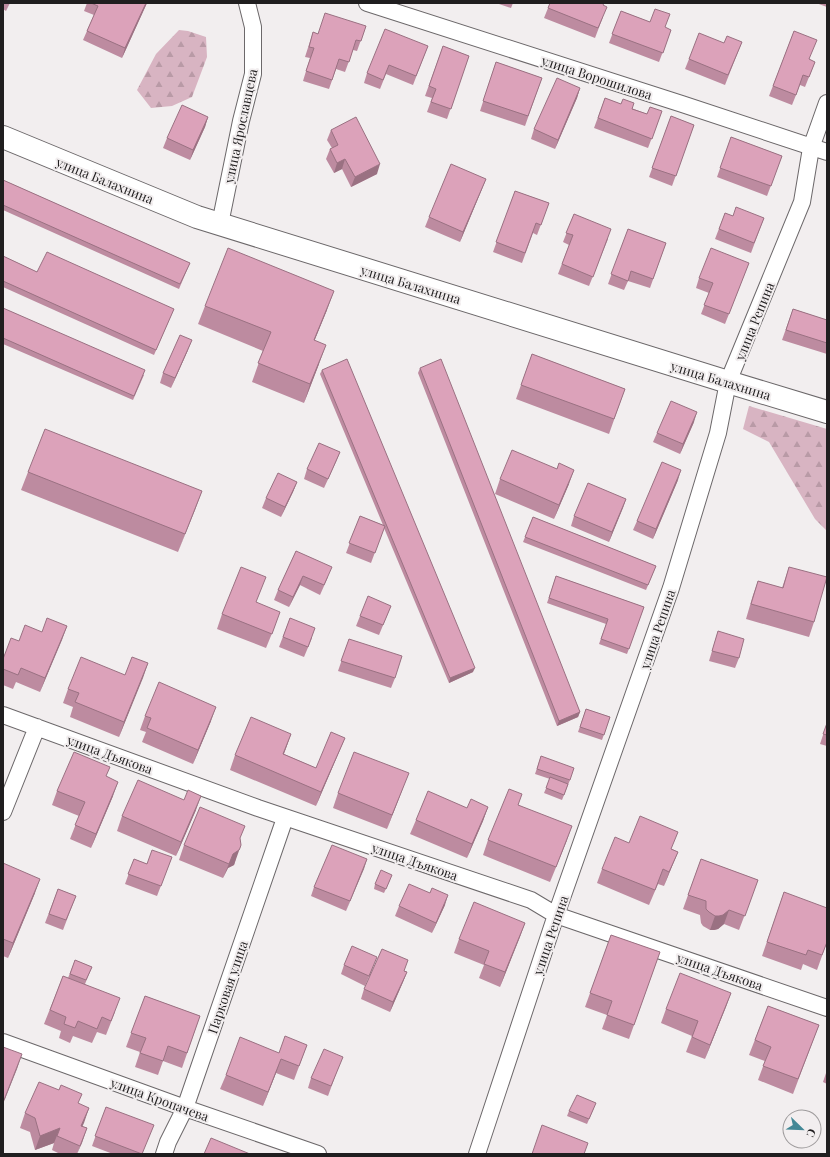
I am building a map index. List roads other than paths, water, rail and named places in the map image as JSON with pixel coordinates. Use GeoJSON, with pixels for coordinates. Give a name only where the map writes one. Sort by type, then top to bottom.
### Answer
{"type":"FeatureCollection","features":[{"type":"Feature","properties":{"kind":"street","name":"улица Ярославцева"},"geometry":{"type":"LineString","coordinates":[[220,224],[241,121],[253,74],[253,27],[247,3]]}},
{"type":"Feature","properties":{"kind":"street","name":"улица Ворошилова"},"geometry":{"type":"LineString","coordinates":[[367,3],[827,152]]}},
{"type":"Feature","properties":{"kind":"street","name":"улица Репина"},"geometry":{"type":"LineString","coordinates":[[477,1154],[556,915],[671,588],[718,434],[728,382],[802,202],[811,148],[827,103]]}},
{"type":"Feature","properties":{"kind":"street","name":"улица Балахнина"},"geometry":{"type":"LineString","coordinates":[[3,137],[197,217],[827,412]]}},
{"type":"Feature","properties":{"kind":"street","name":"улица Дъякова"},"geometry":{"type":"LineString","coordinates":[[3,715],[286,818],[531,900],[556,915],[827,1008]]}},
{"type":"Feature","properties":{"kind":"street"},"geometry":{"type":"LineString","coordinates":[[3,812],[37,727]]}},
{"type":"Feature","properties":{"kind":"street","name":"Парковая улица"},"geometry":{"type":"LineString","coordinates":[[164,1154],[168,1142],[185,1108],[286,818]]}},
{"type":"Feature","properties":{"kind":"street","name":"улица Кропачева"},"geometry":{"type":"LineString","coordinates":[[3,1042],[185,1108],[318,1154]]}}]}
